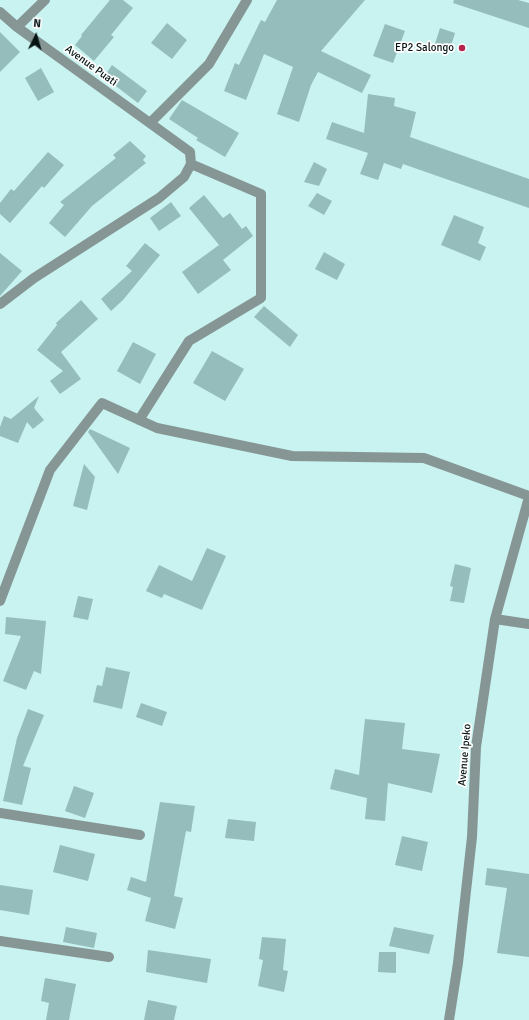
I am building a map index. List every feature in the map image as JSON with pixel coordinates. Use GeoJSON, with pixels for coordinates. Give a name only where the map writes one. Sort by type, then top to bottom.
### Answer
{"type":"FeatureCollection","features":[{"type":"Feature","properties":{"kind":"street"},"geometry":{"type":"LineString","coordinates":[[17,28],[45,0]]}},
{"type":"Feature","properties":{"kind":"street"},"geometry":{"type":"LineString","coordinates":[[150,123],[209,64],[247,0]]}},
{"type":"Feature","properties":{"kind":"street","name":"Avenue Puati"},"geometry":{"type":"LineString","coordinates":[[0,12],[17,28],[190,152],[191,164]]}},
{"type":"Feature","properties":{"kind":"street"},"geometry":{"type":"LineString","coordinates":[[0,304],[34,278],[159,198],[184,177],[191,164],[261,194],[261,298],[188,342],[139,420]]}},
{"type":"Feature","properties":{"kind":"street"},"geometry":{"type":"LineString","coordinates":[[0,601],[50,470],[102,403],[157,428],[292,456],[424,458],[529,496]]}},
{"type":"Feature","properties":{"kind":"street","name":"Avenue Ipeko"},"geometry":{"type":"LineString","coordinates":[[449,1020],[458,962],[472,837],[476,746],[495,620],[529,496]]}},
{"type":"Feature","properties":{"kind":"street"},"geometry":{"type":"LineString","coordinates":[[495,620],[529,624]]}},
{"type":"Feature","properties":{"kind":"street"},"geometry":{"type":"LineString","coordinates":[[0,812],[140,835]]}},
{"type":"Feature","properties":{"kind":"street"},"geometry":{"type":"LineString","coordinates":[[0,941],[108,957]]}},
{"type":"Feature","properties":{"kind":"building"},"geometry":{"type":"Polygon","coordinates":[[[110,0],[123,0],[133,8],[111,35],[114,37],[94,61],[75,45],[82,36],[81,35],[110,0]]]}},
{"type":"Feature","properties":{"kind":"building"},"geometry":{"type":"Polygon","coordinates":[[[277,0],[365,0],[321,51],[371,75],[362,93],[318,72],[311,85],[299,122],[277,114],[293,67],[264,54],[246,100],[224,91],[235,63],[239,65],[261,20],[265,22],[277,0]]]}},
{"type":"Feature","properties":{"kind":"building"},"geometry":{"type":"Polygon","coordinates":[[[454,0],[518,0],[529,3],[529,28],[453,3],[454,0]]]}},
{"type":"Feature","properties":{"kind":"building"},"geometry":{"type":"Polygon","coordinates":[[[167,23],[187,40],[172,59],[151,43],[167,23]]]}},
{"type":"Feature","properties":{"kind":"building"},"geometry":{"type":"Polygon","coordinates":[[[385,24],[405,31],[393,63],[373,56],[385,24]]]}},
{"type":"Feature","properties":{"kind":"building"},"geometry":{"type":"Polygon","coordinates":[[[440,28],[455,33],[449,52],[434,47],[440,28]]]}},
{"type":"Feature","properties":{"kind":"building"},"geometry":{"type":"Polygon","coordinates":[[[0,32],[20,52],[0,72],[0,32]]]}},
{"type":"Feature","properties":{"kind":"building"},"geometry":{"type":"Polygon","coordinates":[[[112,65],[147,91],[138,103],[104,77],[112,65]]]}},
{"type":"Feature","properties":{"kind":"building"},"geometry":{"type":"Polygon","coordinates":[[[41,68],[54,92],[38,101],[25,78],[41,68]]]}},
{"type":"Feature","properties":{"kind":"building"},"geometry":{"type":"Polygon","coordinates":[[[368,94],[395,98],[394,106],[416,112],[410,137],[529,179],[529,208],[403,164],[401,169],[384,163],[378,180],[360,174],[368,153],[326,139],[332,122],[364,133],[368,94]]]}},
{"type":"Feature","properties":{"kind":"building"},"geometry":{"type":"Polygon","coordinates":[[[182,100],[239,133],[225,157],[196,140],[198,138],[169,119],[182,100]]]}},
{"type":"Feature","properties":{"kind":"building"},"geometry":{"type":"Polygon","coordinates":[[[130,141],[146,156],[143,160],[146,163],[92,206],[65,237],[49,223],[64,205],[60,202],[116,158],[113,155],[130,141]]]}},
{"type":"Feature","properties":{"kind":"building"},"geometry":{"type":"Polygon","coordinates":[[[48,152],[64,165],[44,188],[42,186],[10,223],[0,214],[0,203],[11,189],[14,191],[48,152]]]}},
{"type":"Feature","properties":{"kind":"building"},"geometry":{"type":"Polygon","coordinates":[[[314,162],[327,169],[319,186],[304,182],[314,162]]]}},
{"type":"Feature","properties":{"kind":"building"},"geometry":{"type":"Polygon","coordinates":[[[317,193],[332,201],[324,215],[308,206],[317,193]]]}},
{"type":"Feature","properties":{"kind":"building"},"geometry":{"type":"Polygon","coordinates":[[[204,195],[223,218],[230,213],[242,229],[246,226],[253,236],[223,260],[231,270],[198,294],[182,272],[219,245],[189,208],[204,195]]]}},
{"type":"Feature","properties":{"kind":"building"},"geometry":{"type":"Polygon","coordinates":[[[171,202],[181,216],[159,231],[150,218],[171,202]]]}},
{"type":"Feature","properties":{"kind":"building"},"geometry":{"type":"Polygon","coordinates":[[[454,215],[484,227],[478,243],[486,247],[480,261],[441,245],[454,215]]]}},
{"type":"Feature","properties":{"kind":"building"},"geometry":{"type":"Polygon","coordinates":[[[145,243],[160,255],[123,300],[111,311],[101,299],[132,271],[126,266],[145,243]]]}},
{"type":"Feature","properties":{"kind":"building"},"geometry":{"type":"Polygon","coordinates":[[[324,252],[345,264],[337,280],[315,269],[324,252]]]}},
{"type":"Feature","properties":{"kind":"building"},"geometry":{"type":"Polygon","coordinates":[[[0,253],[22,271],[0,296],[0,253]]]}},
{"type":"Feature","properties":{"kind":"building"},"geometry":{"type":"Polygon","coordinates":[[[81,300],[98,319],[61,352],[81,379],[60,394],[50,381],[63,371],[37,350],[57,325],[56,323],[81,300]]]}},
{"type":"Feature","properties":{"kind":"building"},"geometry":{"type":"Polygon","coordinates":[[[264,306],[298,335],[290,347],[254,317],[264,306]]]}},
{"type":"Feature","properties":{"kind":"building"},"geometry":{"type":"Polygon","coordinates":[[[133,342],[156,354],[140,384],[117,371],[133,342]]]}},
{"type":"Feature","properties":{"kind":"building"},"geometry":{"type":"Polygon","coordinates":[[[212,351],[244,369],[225,401],[193,383],[212,351]]]}},
{"type":"Feature","properties":{"kind":"building"},"geometry":{"type":"Polygon","coordinates":[[[39,396],[34,408],[44,420],[33,429],[27,422],[18,443],[0,436],[0,427],[4,416],[11,419],[39,396]]]}},
{"type":"Feature","properties":{"kind":"building"},"geometry":{"type":"Polygon","coordinates":[[[90,429],[130,448],[118,474],[88,432],[90,429]]]}},
{"type":"Feature","properties":{"kind":"building"},"geometry":{"type":"Polygon","coordinates":[[[84,464],[95,477],[87,510],[73,506],[84,464]]]}},
{"type":"Feature","properties":{"kind":"building"},"geometry":{"type":"Polygon","coordinates":[[[207,548],[226,556],[202,610],[164,594],[162,598],[146,591],[159,565],[192,581],[207,548]]]}},
{"type":"Feature","properties":{"kind":"building"},"geometry":{"type":"Polygon","coordinates":[[[455,564],[471,568],[464,603],[450,601],[453,587],[450,586],[455,564]]]}},
{"type":"Feature","properties":{"kind":"building"},"geometry":{"type":"Polygon","coordinates":[[[78,596],[93,599],[88,620],[73,617],[78,596]]]}},
{"type":"Feature","properties":{"kind":"building"},"geometry":{"type":"Polygon","coordinates":[[[6,617],[46,621],[41,674],[34,671],[26,690],[3,681],[21,636],[5,634],[6,617]]]}},
{"type":"Feature","properties":{"kind":"building"},"geometry":{"type":"Polygon","coordinates":[[[106,667],[130,672],[122,709],[93,702],[97,685],[102,686],[106,667]]]}},
{"type":"Feature","properties":{"kind":"building"},"geometry":{"type":"Polygon","coordinates":[[[141,703],[167,712],[162,726],[136,717],[141,703]]]}},
{"type":"Feature","properties":{"kind":"building"},"geometry":{"type":"Polygon","coordinates":[[[28,709],[44,715],[23,766],[31,768],[22,805],[3,801],[17,738],[28,709]]]}},
{"type":"Feature","properties":{"kind":"building"},"geometry":{"type":"Polygon","coordinates":[[[365,719],[405,723],[402,749],[440,754],[432,793],[388,783],[385,821],[365,819],[367,798],[330,789],[335,769],[359,775],[365,719]]]}},
{"type":"Feature","properties":{"kind":"building"},"geometry":{"type":"Polygon","coordinates":[[[74,786],[94,793],[85,818],[65,811],[74,786]]]}},
{"type":"Feature","properties":{"kind":"building"},"geometry":{"type":"Polygon","coordinates":[[[160,802],[195,806],[191,832],[186,831],[174,896],[183,898],[175,929],[145,921],[151,898],[127,890],[131,877],[146,882],[160,802]]]}},
{"type":"Feature","properties":{"kind":"building"},"geometry":{"type":"Polygon","coordinates":[[[228,819],[256,822],[254,841],[225,838],[228,819]]]}},
{"type":"Feature","properties":{"kind":"building"},"geometry":{"type":"Polygon","coordinates":[[[402,836],[428,842],[422,871],[395,865],[402,836]]]}},
{"type":"Feature","properties":{"kind":"building"},"geometry":{"type":"Polygon","coordinates":[[[60,845],[95,854],[88,881],[53,872],[60,845]]]}},
{"type":"Feature","properties":{"kind":"building"},"geometry":{"type":"Polygon","coordinates":[[[487,868],[529,874],[529,957],[497,953],[507,888],[485,885],[487,868]]]}},
{"type":"Feature","properties":{"kind":"building"},"geometry":{"type":"Polygon","coordinates":[[[0,885],[33,890],[29,915],[0,910],[0,885]]]}},
{"type":"Feature","properties":{"kind":"building"},"geometry":{"type":"Polygon","coordinates":[[[66,927],[97,933],[94,948],[63,942],[66,927]]]}},
{"type":"Feature","properties":{"kind":"building"},"geometry":{"type":"Polygon","coordinates":[[[394,927],[434,935],[429,954],[389,946],[394,927]]]}},
{"type":"Feature","properties":{"kind":"building"},"geometry":{"type":"Polygon","coordinates":[[[262,937],[286,939],[283,970],[288,971],[284,992],[258,986],[263,960],[259,959],[262,937]]]}},
{"type":"Feature","properties":{"kind":"building"},"geometry":{"type":"Polygon","coordinates":[[[148,950],[211,959],[207,983],[146,972],[148,950]]]}},
{"type":"Feature","properties":{"kind":"building"},"geometry":{"type":"Polygon","coordinates":[[[379,952],[396,952],[396,973],[378,972],[379,952]]]}},
{"type":"Feature","properties":{"kind":"building"},"geometry":{"type":"Polygon","coordinates":[[[45,978],[76,984],[69,1020],[46,1020],[49,1003],[41,1001],[45,978]]]}},
{"type":"Feature","properties":{"kind":"building"},"geometry":{"type":"Polygon","coordinates":[[[148,1000],[177,1006],[174,1020],[144,1020],[148,1000]]]}},
{"type":"Feature","properties":{"kind":"place","name":"EP2 Salongo"},"geometry":{"type":"Point","coordinates":[462,48]}}]}
